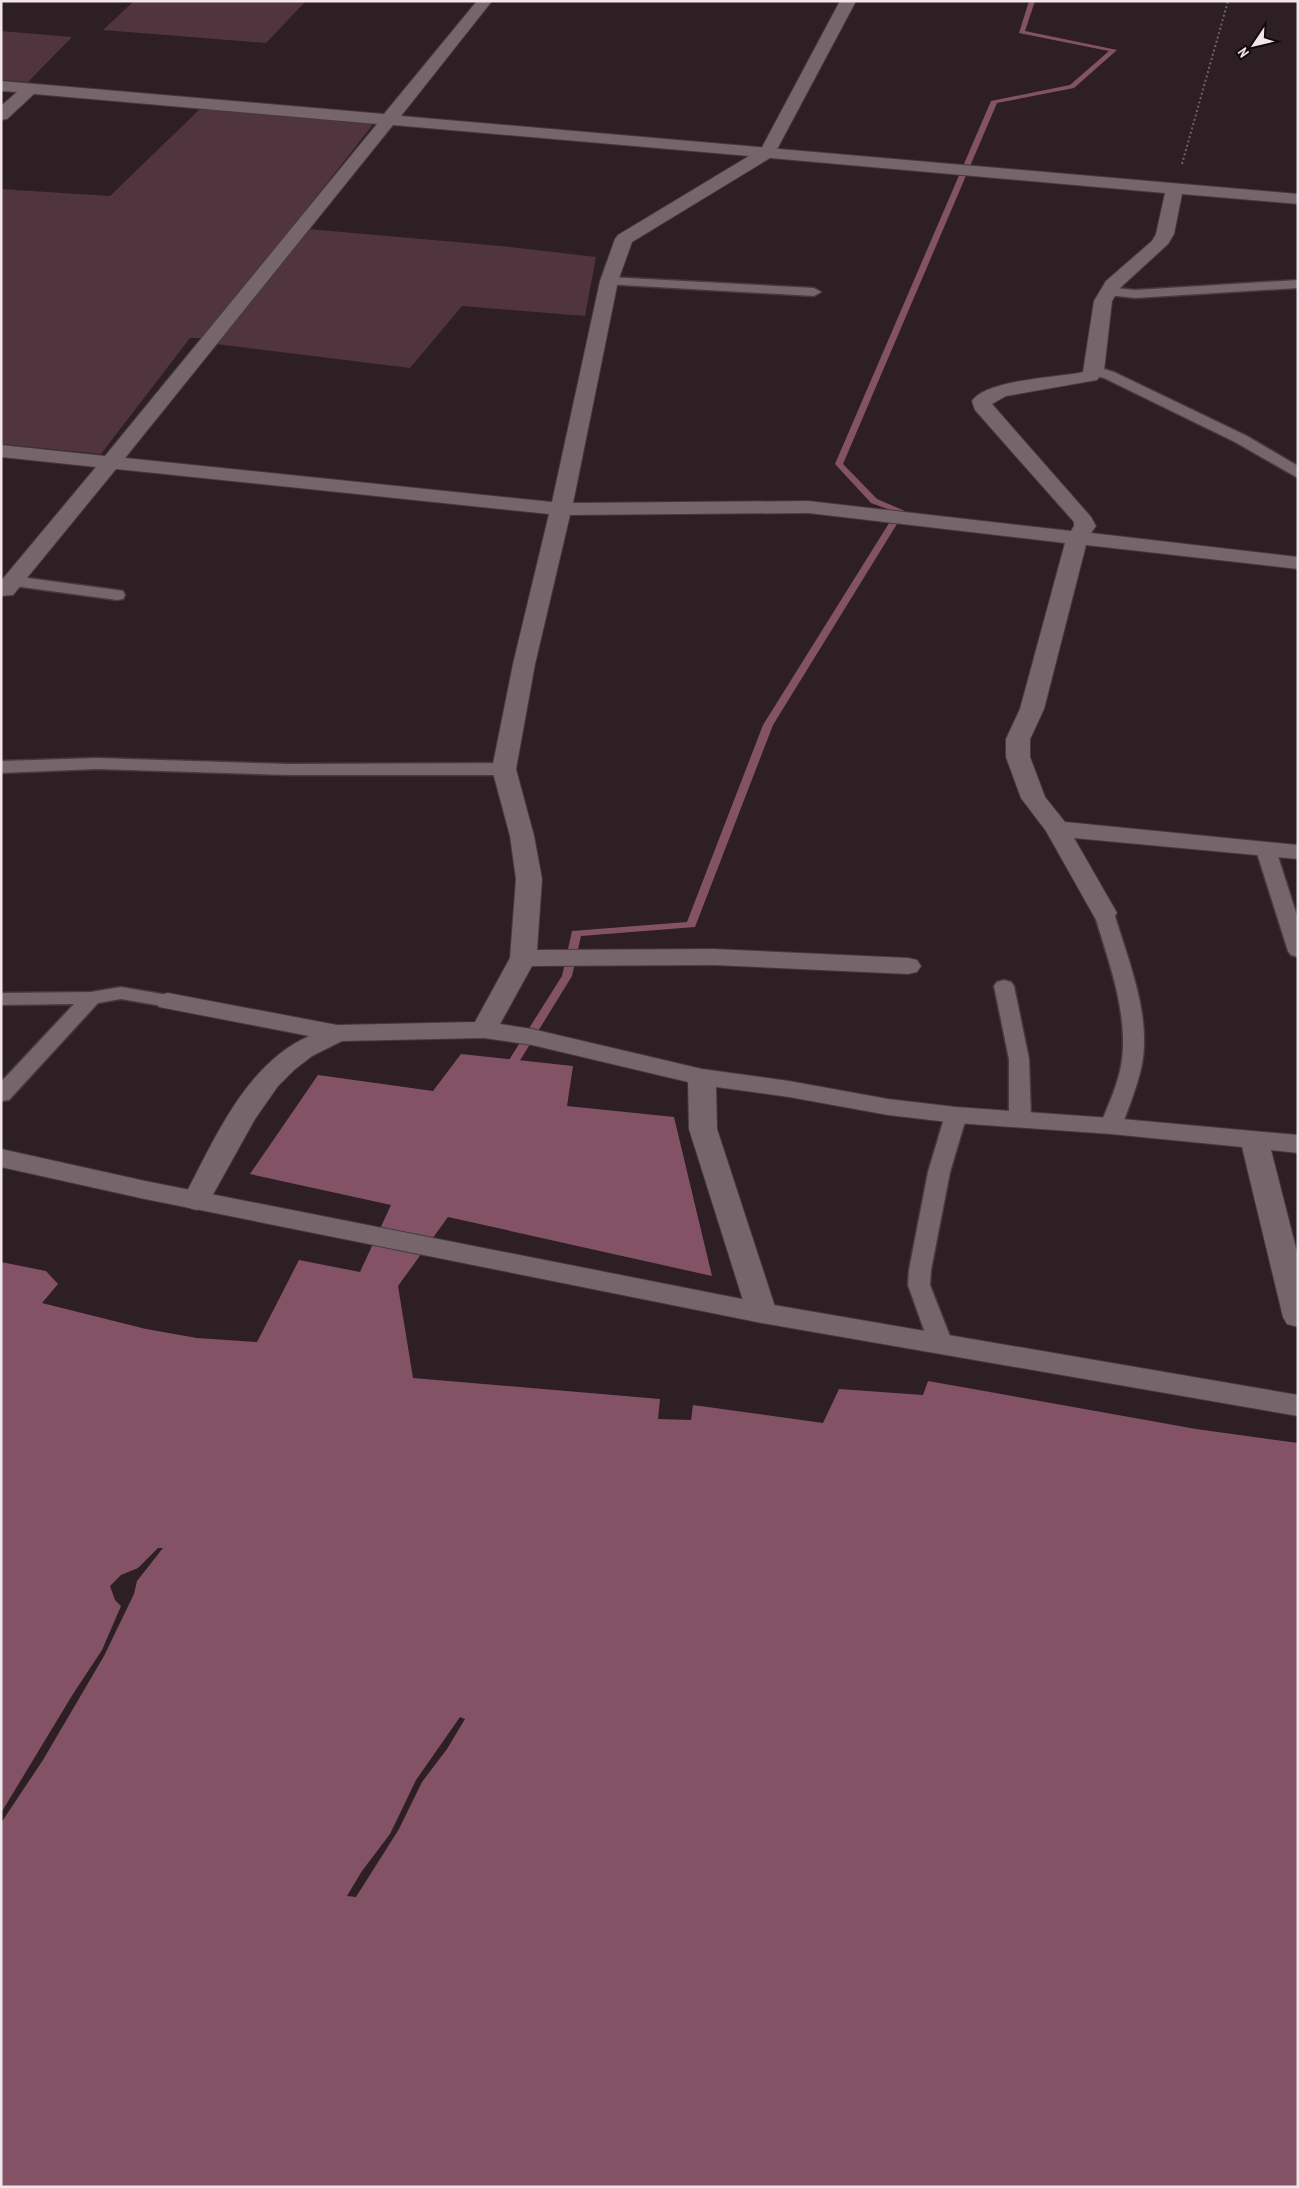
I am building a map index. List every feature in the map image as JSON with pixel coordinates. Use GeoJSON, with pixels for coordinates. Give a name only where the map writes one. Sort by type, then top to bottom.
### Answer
{"type":"FeatureCollection","features":[{"type":"Feature","properties":{"kind":"street"},"geometry":{"type":"LineString","coordinates":[[9,585],[390,120],[485,1]]}},
{"type":"Feature","properties":{"kind":"street"},"geometry":{"type":"LineString","coordinates":[[484,1030],[524,958],[529,880],[522,836],[504,769],[524,664],[561,509],[610,281],[624,239],[767,153],[848,1]]}},
{"type":"Feature","properties":{"kind":"street"},"geometry":{"type":"LineString","coordinates":[[1,86],[1298,199]]}},
{"type":"Feature","properties":{"kind":"street"},"geometry":{"type":"LineString","coordinates":[[1,115],[31,88]]}},
{"type":"Feature","properties":{"kind":"street"},"geometry":{"type":"LineString","coordinates":[[1104,913],[1057,829],[1033,798],[1018,757],[1018,739],[1032,708],[1077,539],[1085,526],[1084,520],[982,406],[982,401],[1002,391],[1090,376],[1094,371],[1103,301],[1108,291],[1159,244],[1165,234],[1175,188]]}},
{"type":"Feature","properties":{"kind":"street"},"geometry":{"type":"LineString","coordinates":[[1,451],[561,509],[808,507],[1298,563]]}},
{"type":"Feature","properties":{"kind":"street"},"geometry":{"type":"LineString","coordinates":[[1057,829],[1298,852]]}},
{"type":"Feature","properties":{"kind":"street"},"geometry":{"type":"LineString","coordinates":[[524,958],[713,957],[908,966]]}},
{"type":"Feature","properties":{"kind":"street"},"geometry":{"type":"LineString","coordinates":[[168,1001],[337,1033],[484,1030],[532,1037],[702,1077],[789,1089],[888,1107],[956,1115],[1111,1126],[1298,1144]]}},
{"type":"Feature","properties":{"kind":"street"},"geometry":{"type":"LineString","coordinates":[[196,1201],[248,1108],[274,1074],[302,1050],[337,1033]]}},
{"type":"Feature","properties":{"kind":"street"},"geometry":{"type":"LineString","coordinates":[[702,1077],[703,1129],[762,1313]]}},
{"type":"Feature","properties":{"kind":"street"},"geometry":{"type":"LineString","coordinates":[[1255,1141],[1298,1317]]}},
{"type":"Feature","properties":{"kind":"street"},"geometry":{"type":"LineString","coordinates":[[1,1158],[196,1201],[762,1313],[1298,1406]]}},
{"type":"Feature","properties":{"kind":"lane"},"geometry":{"type":"LineString","coordinates":[[610,281],[814,292]]}},
{"type":"Feature","properties":{"kind":"lane"},"geometry":{"type":"LineString","coordinates":[[1108,291],[1135,294],[1298,284]]}},
{"type":"Feature","properties":{"kind":"lane"},"geometry":{"type":"LineString","coordinates":[[1094,371],[1110,375],[1241,439],[1298,473]]}},
{"type":"Feature","properties":{"kind":"lane"},"geometry":{"type":"LineString","coordinates":[[9,585],[117,595]]}},
{"type":"Feature","properties":{"kind":"lane"},"geometry":{"type":"LineString","coordinates":[[1,767],[129,763],[260,769],[504,769]]}},
{"type":"Feature","properties":{"kind":"lane"},"geometry":{"type":"LineString","coordinates":[[1266,850],[1298,951]]}},
{"type":"Feature","properties":{"kind":"lane"},"geometry":{"type":"LineString","coordinates":[[1104,913],[1122,977],[1133,1030],[1133,1054],[1128,1076],[1111,1126]]}},
{"type":"Feature","properties":{"kind":"lane"},"geometry":{"type":"LineString","coordinates":[[1004,986],[1019,1059],[1020,1119]]}},
{"type":"Feature","properties":{"kind":"lane"},"geometry":{"type":"LineString","coordinates":[[1,1000],[91,998],[122,993],[168,1001]]}},
{"type":"Feature","properties":{"kind":"lane"},"geometry":{"type":"LineString","coordinates":[[1,1095],[91,998]]}},
{"type":"Feature","properties":{"kind":"lane"},"geometry":{"type":"LineString","coordinates":[[941,1344],[919,1286],[920,1270],[939,1172],[956,1115]]}},
{"type":"Feature","properties":{"kind":"path"},"geometry":{"type":"LineString","coordinates":[[1175,188],[1228,1]]}},
{"type":"Feature","properties":{"kind":"shaded area"},"geometry":{"type":"Polygon","coordinates":[[[134,1],[306,1],[266,43],[103,30],[134,1]]]}},
{"type":"Feature","properties":{"kind":"shaded area"},"geometry":{"type":"Polygon","coordinates":[[[1,31],[72,37],[28,82],[1,80],[1,31]]]}},
{"type":"Feature","properties":{"kind":"shaded area"},"geometry":{"type":"Polygon","coordinates":[[[201,108],[374,123],[206,338],[190,338],[101,454],[1,444],[1,189],[110,196],[201,108]]]}},
{"type":"Feature","properties":{"kind":"shaded area"},"geometry":{"type":"Polygon","coordinates":[[[308,229],[501,246],[596,257],[585,316],[462,306],[410,368],[216,344],[308,229]]]}},
{"type":"Feature","properties":{"kind":"shaded area"},"geometry":{"type":"Polygon","coordinates":[[[461,1054],[573,1066],[567,1106],[674,1117],[712,1276],[448,1217],[398,1286],[413,1378],[660,1399],[658,1419],[691,1420],[693,1405],[823,1423],[839,1389],[923,1395],[928,1381],[1196,1429],[1298,1443],[1298,2187],[1,2187],[1,1823],[43,1760],[104,1656],[134,1594],[137,1581],[163,1548],[158,1548],[138,1568],[121,1575],[110,1586],[115,1600],[121,1606],[102,1650],[1,1813],[1,1262],[46,1271],[58,1284],[42,1303],[146,1329],[197,1338],[257,1342],[299,1260],[360,1272],[391,1205],[250,1174],[318,1075],[433,1091],[461,1054]]]}},
{"type":"Feature","properties":{"kind":"pier"},"geometry":{"type":"Polygon","coordinates":[[[460,1717],[465,1719],[447,1749],[422,1782],[399,1829],[356,1897],[347,1896],[362,1871],[390,1834],[416,1780],[460,1717]]]}},
{"type":"Feature","properties":{"kind":"waterway"},"geometry":{"type":"LineString","coordinates":[[515,1060],[567,976],[576,933],[691,925],[768,725],[901,511],[874,501],[839,464],[994,101],[1072,87],[1114,50],[1021,32],[1032,1]]}}]}
